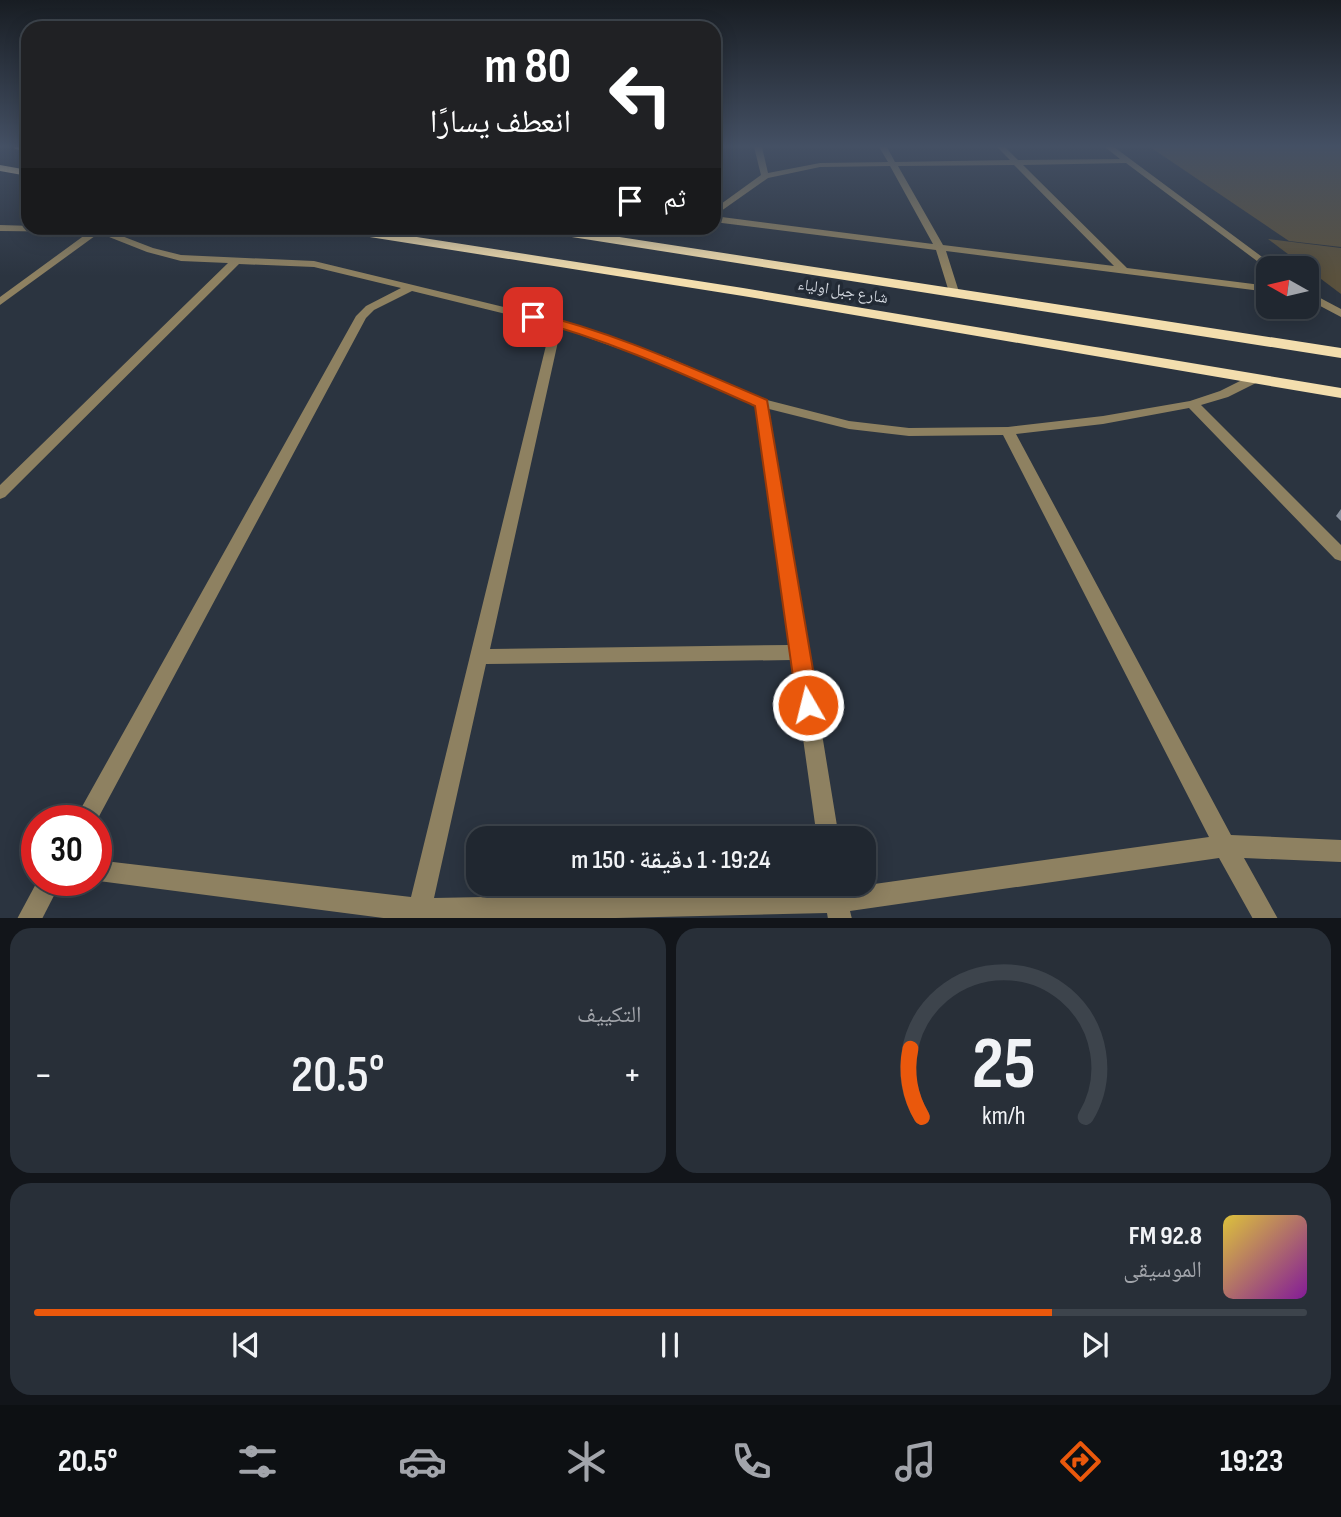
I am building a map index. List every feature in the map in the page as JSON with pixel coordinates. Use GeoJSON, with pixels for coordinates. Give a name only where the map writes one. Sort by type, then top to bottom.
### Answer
{"type":"FeatureCollection","features":[{"type":"Feature","properties":{"kind":"highway","name":"شارع جبل اولياء"},"geometry":{"type":"LineString","coordinates":[[380,235],[1335,394]]}},
{"type":"Feature","properties":{"kind":"highway","name":"شارع جبل اولياء"},"geometry":{"type":"LineString","coordinates":[[598,235],[1339,351]]}},
{"type":"Feature","properties":{"kind":"street"},"geometry":{"type":"LineString","coordinates":[[721,208],[746,190]]}},
{"type":"Feature","properties":{"kind":"street"},"geometry":{"type":"LineString","coordinates":[[907,190],[940,250],[954,292]]}},
{"type":"Feature","properties":{"kind":"street"},"geometry":{"type":"LineString","coordinates":[[1043,190],[1124,271]]}},
{"type":"Feature","properties":{"kind":"street"},"geometry":{"type":"LineString","coordinates":[[1167,190],[1256,256]]}},
{"type":"Feature","properties":{"kind":"street"},"geometry":{"type":"LineString","coordinates":[[721,220],[940,250],[1256,287]]}},
{"type":"Feature","properties":{"kind":"street"},"geometry":{"type":"LineString","coordinates":[[0,228],[21,228]]}},
{"type":"Feature","properties":{"kind":"street"},"geometry":{"type":"LineString","coordinates":[[0,302],[89,235]]}},
{"type":"Feature","properties":{"kind":"street"},"geometry":{"type":"LineString","coordinates":[[112,235],[150,250],[181,258],[314,264],[557,323],[663,360],[762,403],[849,425],[909,432],[1009,431],[1103,420],[1192,404],[1224,394],[1254,379]]}},
{"type":"Feature","properties":{"kind":"street"},"geometry":{"type":"LineString","coordinates":[[0,494],[236,261]]}},
{"type":"Feature","properties":{"kind":"street"},"geometry":{"type":"LineString","coordinates":[[94,805],[361,316],[370,308],[410,288]]}},
{"type":"Feature","properties":{"kind":"street"},"geometry":{"type":"LineString","coordinates":[[1320,303],[1341,314]]}},
{"type":"Feature","properties":{"kind":"street"},"geometry":{"type":"LineString","coordinates":[[1324,306],[1341,324]]}},
{"type":"Feature","properties":{"kind":"street"},"geometry":{"type":"LineString","coordinates":[[418,914],[557,323]]}},
{"type":"Feature","properties":{"kind":"street"},"geometry":{"type":"LineString","coordinates":[[762,403],[826,826]]}},
{"type":"Feature","properties":{"kind":"street"},"geometry":{"type":"LineString","coordinates":[[1192,404],[1341,555]]}},
{"type":"Feature","properties":{"kind":"street"},"geometry":{"type":"LineString","coordinates":[[1009,431],[1225,846],[1265,918]]}},
{"type":"Feature","properties":{"kind":"street"},"geometry":{"type":"LineString","coordinates":[[478,657],[800,652]]}},
{"type":"Feature","properties":{"kind":"street"},"geometry":{"type":"LineString","coordinates":[[112,873],[418,914],[837,901],[1225,846],[1341,851]]}},
{"type":"Feature","properties":{"kind":"street"},"geometry":{"type":"LineString","coordinates":[[30,918],[42,896]]}},
{"type":"Feature","properties":{"kind":"shaded area"},"geometry":{"type":"Polygon","coordinates":[[[1213,190],[1341,190],[1341,247],[1289,241],[1213,190]]]}},
{"type":"Feature","properties":{"kind":"shaded area"},"geometry":{"type":"Polygon","coordinates":[[[1268,239],[1341,248],[1341,294],[1320,278],[1320,256],[1291,256],[1268,239]]]}},
{"type":"Feature","properties":{"kind":"route"},"geometry":{"type":"LineString","coordinates":[[533,317],[663,360],[762,403],[808,705]]}}]}
